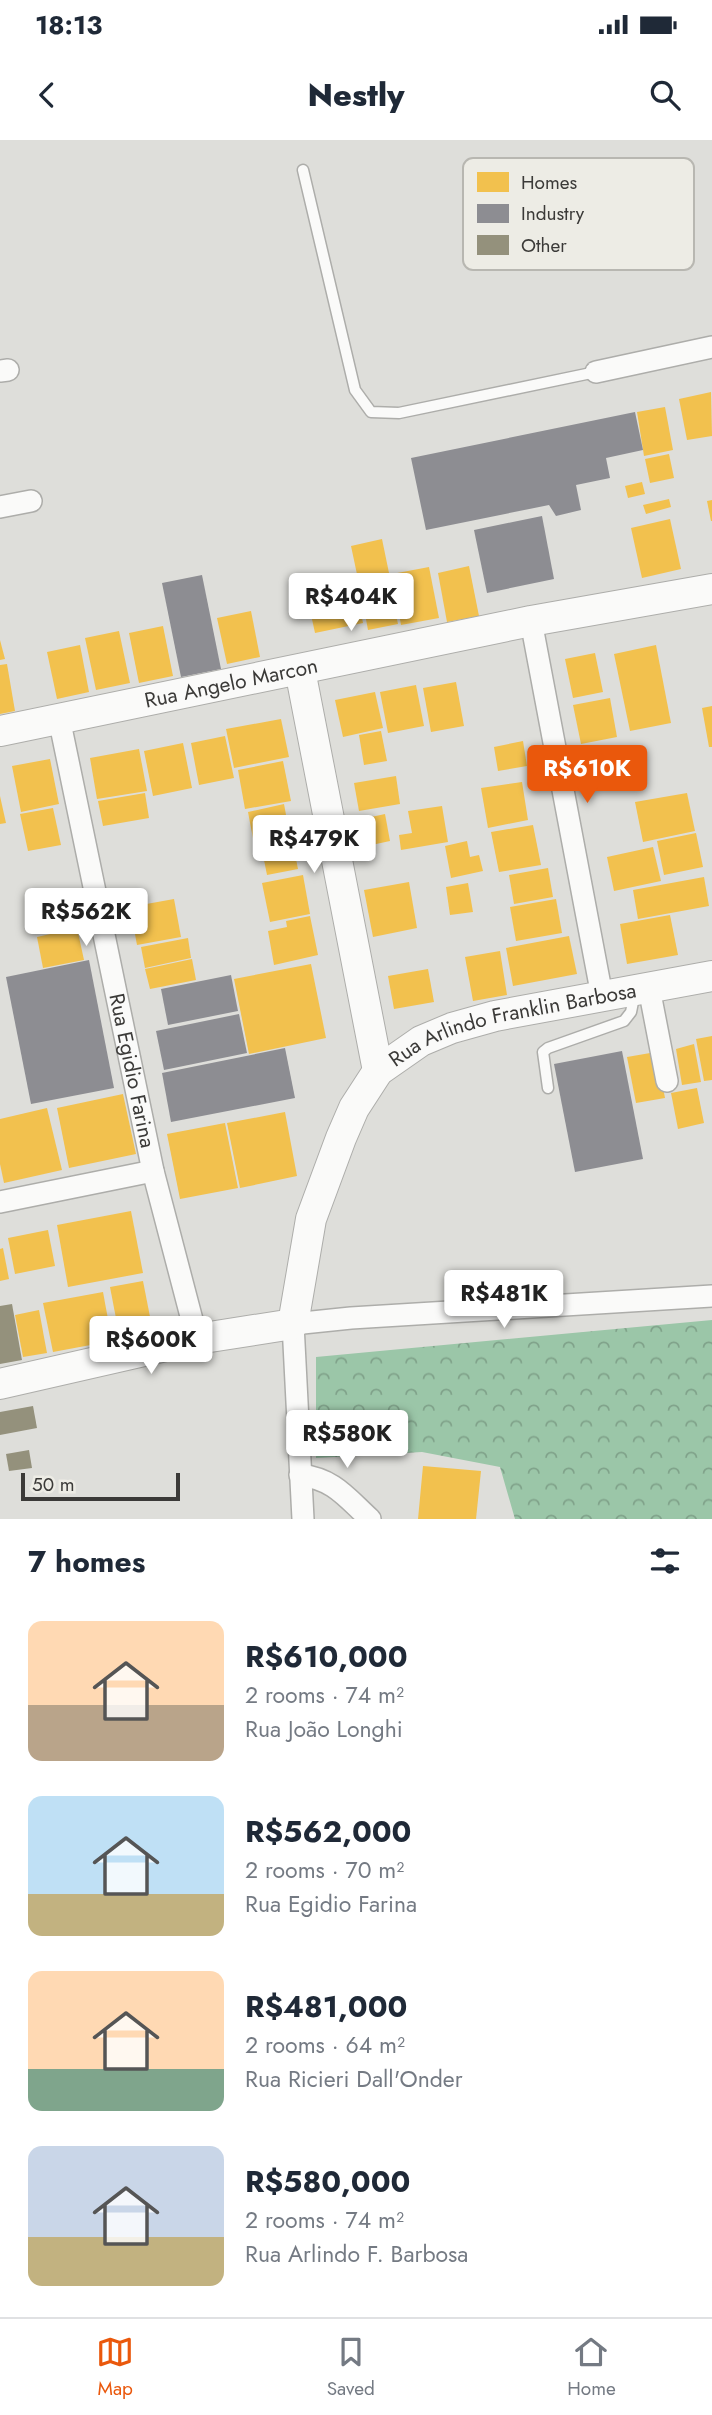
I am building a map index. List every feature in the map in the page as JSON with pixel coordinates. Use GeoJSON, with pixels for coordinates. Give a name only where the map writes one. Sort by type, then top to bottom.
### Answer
{"type":"FeatureCollection","features":[{"type":"Feature","properties":{"kind":"street"},"geometry":{"type":"LineString","coordinates":[[596,372],[712,347]]}},
{"type":"Feature","properties":{"kind":"street"},"geometry":{"type":"LineString","coordinates":[[0,507],[32,501]]}},
{"type":"Feature","properties":{"kind":"street","name":"Rua Angelo Marcon"},"geometry":{"type":"LineString","coordinates":[[0,731],[531,621],[712,589]]}},
{"type":"Feature","properties":{"kind":"street"},"geometry":{"type":"LineString","coordinates":[[531,621],[602,996]]}},
{"type":"Feature","properties":{"kind":"street"},"geometry":{"type":"LineString","coordinates":[[300,670],[378,1071]]}},
{"type":"Feature","properties":{"kind":"street","name":"Rua Egidio Farina"},"geometry":{"type":"LineString","coordinates":[[59,718],[153,1171],[197,1339]]}},
{"type":"Feature","properties":{"kind":"street","name":"Rua Arlindo Franklin Barbosa"},"geometry":{"type":"LineString","coordinates":[[293,1324],[311,1219],[354,1108],[378,1071],[421,1041],[452,1028],[495,1016],[712,976]]}},
{"type":"Feature","properties":{"kind":"street"},"geometry":{"type":"LineString","coordinates":[[642,989],[667,1081]]}},
{"type":"Feature","properties":{"kind":"street"},"geometry":{"type":"LineString","coordinates":[[0,1202],[153,1171]]}},
{"type":"Feature","properties":{"kind":"street"},"geometry":{"type":"LineString","coordinates":[[0,1384],[197,1339],[293,1324],[351,1318],[712,1296]]}},
{"type":"Feature","properties":{"kind":"street"},"geometry":{"type":"LineString","coordinates":[[293,1324],[303,1519]]}},
{"type":"Feature","properties":{"kind":"street"},"geometry":{"type":"LineString","coordinates":[[300,1475],[329,1482],[370,1519]]}},
{"type":"Feature","properties":{"kind":"lane"},"geometry":{"type":"LineString","coordinates":[[303,170],[355,390],[372,412],[399,413],[596,372]]}},
{"type":"Feature","properties":{"kind":"lane"},"geometry":{"type":"LineString","coordinates":[[548,1088],[543,1052],[624,1021],[642,989]]}},
{"type":"Feature","properties":{"kind":"green space"},"geometry":{"type":"Polygon","coordinates":[[[712,1320],[712,1519],[515,1519],[500,1467],[422,1452],[316,1458],[316,1357],[712,1320]]]}},
{"type":"Feature","properties":{"kind":"building: Homes"},"geometry":{"type":"Polygon","coordinates":[[[711,392],[712,436],[687,440],[679,399],[711,392]]]}},
{"type":"Feature","properties":{"kind":"building: Homes"},"geometry":{"type":"Polygon","coordinates":[[[665,407],[673,450],[644,456],[637,412],[665,407]]]}},
{"type":"Feature","properties":{"kind":"building: Homes"},"geometry":{"type":"Polygon","coordinates":[[[669,454],[674,478],[650,483],[645,459],[669,454]]]}},
{"type":"Feature","properties":{"kind":"building: Homes"},"geometry":{"type":"Polygon","coordinates":[[[642,482],[645,494],[628,498],[625,486],[642,482]]]}},
{"type":"Feature","properties":{"kind":"building: Homes"},"geometry":{"type":"Polygon","coordinates":[[[669,499],[671,507],[646,514],[643,505],[669,499]]]}},
{"type":"Feature","properties":{"kind":"building: Homes"},"geometry":{"type":"Polygon","coordinates":[[[712,500],[712,521],[711,521],[707,501],[712,500]]]}},
{"type":"Feature","properties":{"kind":"building: Homes"},"geometry":{"type":"Polygon","coordinates":[[[670,519],[681,569],[642,578],[631,528],[670,519]]]}},
{"type":"Feature","properties":{"kind":"building: Homes"},"geometry":{"type":"Polygon","coordinates":[[[382,539],[389,573],[358,579],[351,546],[382,539]]]}},
{"type":"Feature","properties":{"kind":"building: Homes"},"geometry":{"type":"Polygon","coordinates":[[[469,566],[479,616],[447,622],[438,573],[469,566]]]}},
{"type":"Feature","properties":{"kind":"building: Homes"},"geometry":{"type":"Polygon","coordinates":[[[429,567],[439,618],[401,625],[392,574],[429,567]]]}},
{"type":"Feature","properties":{"kind":"building: Homes"},"geometry":{"type":"Polygon","coordinates":[[[354,577],[363,623],[315,633],[305,587],[354,577]]]}},
{"type":"Feature","properties":{"kind":"building: Homes"},"geometry":{"type":"Polygon","coordinates":[[[390,586],[398,624],[368,630],[361,592],[390,586]]]}},
{"type":"Feature","properties":{"kind":"building: Homes"},"geometry":{"type":"Polygon","coordinates":[[[251,611],[260,657],[227,664],[217,618],[251,611]]]}},
{"type":"Feature","properties":{"kind":"building: Homes"},"geometry":{"type":"Polygon","coordinates":[[[163,626],[173,676],[139,683],[129,633],[163,626]]]}},
{"type":"Feature","properties":{"kind":"building: Homes"},"geometry":{"type":"Polygon","coordinates":[[[119,631],[130,683],[96,690],[85,638],[119,631]]]}},
{"type":"Feature","properties":{"kind":"building: Homes"},"geometry":{"type":"Polygon","coordinates":[[[0,640],[5,659],[0,660],[0,640]]]}},
{"type":"Feature","properties":{"kind":"building: Homes"},"geometry":{"type":"Polygon","coordinates":[[[80,645],[89,692],[57,699],[47,652],[80,645]]]}},
{"type":"Feature","properties":{"kind":"building: Homes"},"geometry":{"type":"Polygon","coordinates":[[[656,645],[671,723],[630,731],[614,654],[656,645]]]}},
{"type":"Feature","properties":{"kind":"building: Homes"},"geometry":{"type":"Polygon","coordinates":[[[595,653],[603,692],[573,698],[565,659],[595,653]]]}},
{"type":"Feature","properties":{"kind":"building: Homes"},"geometry":{"type":"Polygon","coordinates":[[[7,664],[15,711],[0,714],[0,665],[7,664]]]}},
{"type":"Feature","properties":{"kind":"building: Homes"},"geometry":{"type":"Polygon","coordinates":[[[456,682],[464,726],[431,732],[423,688],[456,682]]]}},
{"type":"Feature","properties":{"kind":"building: Homes"},"geometry":{"type":"Polygon","coordinates":[[[416,685],[424,726],[388,733],[380,692],[416,685]]]}},
{"type":"Feature","properties":{"kind":"building: Homes"},"geometry":{"type":"Polygon","coordinates":[[[375,692],[383,728],[343,737],[335,700],[375,692]]]}},
{"type":"Feature","properties":{"kind":"building: Homes"},"geometry":{"type":"Polygon","coordinates":[[[610,698],[617,737],[581,744],[573,705],[610,698]]]}},
{"type":"Feature","properties":{"kind":"building: Homes"},"geometry":{"type":"Polygon","coordinates":[[[712,706],[712,747],[709,747],[702,708],[712,706]]]}},
{"type":"Feature","properties":{"kind":"building: Homes"},"geometry":{"type":"Polygon","coordinates":[[[281,719],[289,757],[234,768],[226,729],[281,719]]]}},
{"type":"Feature","properties":{"kind":"building: Homes"},"geometry":{"type":"Polygon","coordinates":[[[381,731],[387,761],[364,765],[359,735],[381,731]]]}},
{"type":"Feature","properties":{"kind":"building: Homes"},"geometry":{"type":"Polygon","coordinates":[[[225,736],[234,778],[199,785],[191,743],[225,736]]]}},
{"type":"Feature","properties":{"kind":"building: Homes"},"geometry":{"type":"Polygon","coordinates":[[[523,741],[527,766],[498,771],[494,747],[523,741]]]}},
{"type":"Feature","properties":{"kind":"building: Homes"},"geometry":{"type":"Polygon","coordinates":[[[183,743],[192,788],[153,796],[144,751],[183,743]]]}},
{"type":"Feature","properties":{"kind":"building: Homes"},"geometry":{"type":"Polygon","coordinates":[[[139,749],[147,791],[97,799],[90,758],[139,749]]]}},
{"type":"Feature","properties":{"kind":"building: Homes"},"geometry":{"type":"Polygon","coordinates":[[[50,759],[59,804],[21,812],[12,766],[50,759]]]}},
{"type":"Feature","properties":{"kind":"building: Homes"},"geometry":{"type":"Polygon","coordinates":[[[283,761],[291,801],[245,809],[238,770],[283,761]]]}},
{"type":"Feature","properties":{"kind":"building: Homes"},"geometry":{"type":"Polygon","coordinates":[[[396,776],[400,804],[359,811],[354,783],[396,776]]]}},
{"type":"Feature","properties":{"kind":"building: Homes"},"geometry":{"type":"Polygon","coordinates":[[[522,782],[528,820],[488,828],[481,788],[522,782]]]}},
{"type":"Feature","properties":{"kind":"building: Homes"},"geometry":{"type":"Polygon","coordinates":[[[145,793],[149,818],[103,826],[98,801],[145,793]]]}},
{"type":"Feature","properties":{"kind":"building: Homes"},"geometry":{"type":"Polygon","coordinates":[[[687,793],[695,831],[643,842],[635,802],[687,793]]]}},
{"type":"Feature","properties":{"kind":"building: Homes"},"geometry":{"type":"Polygon","coordinates":[[[0,796],[6,823],[0,824],[0,796]]]}},
{"type":"Feature","properties":{"kind":"building: Homes"},"geometry":{"type":"Polygon","coordinates":[[[284,804],[291,842],[255,849],[248,812],[284,804]]]}},
{"type":"Feature","properties":{"kind":"building: Homes"},"geometry":{"type":"Polygon","coordinates":[[[442,806],[448,842],[401,850],[399,835],[412,833],[408,811],[442,806]]]}},
{"type":"Feature","properties":{"kind":"building: Homes"},"geometry":{"type":"Polygon","coordinates":[[[53,808],[61,845],[28,851],[20,814],[53,808]]]}},
{"type":"Feature","properties":{"kind":"building: Homes"},"geometry":{"type":"Polygon","coordinates":[[[385,814],[390,841],[344,851],[339,824],[385,814]]]}},
{"type":"Feature","properties":{"kind":"building: Homes"},"geometry":{"type":"Polygon","coordinates":[[[533,825],[541,865],[499,872],[491,832],[533,825]]]}},
{"type":"Feature","properties":{"kind":"building: Homes"},"geometry":{"type":"Polygon","coordinates":[[[696,833],[703,867],[664,875],[657,841],[696,833]]]}},
{"type":"Feature","properties":{"kind":"building: Homes"},"geometry":{"type":"Polygon","coordinates":[[[467,841],[470,857],[479,855],[483,871],[451,878],[445,846],[467,841]]]}},
{"type":"Feature","properties":{"kind":"building: Homes"},"geometry":{"type":"Polygon","coordinates":[[[293,844],[298,869],[267,875],[262,850],[293,844]]]}},
{"type":"Feature","properties":{"kind":"building: Homes"},"geometry":{"type":"Polygon","coordinates":[[[653,847],[661,881],[614,891],[607,857],[653,847]]]}},
{"type":"Feature","properties":{"kind":"building: Homes"},"geometry":{"type":"Polygon","coordinates":[[[548,868],[553,897],[514,904],[509,875],[548,868]]]}},
{"type":"Feature","properties":{"kind":"building: Homes"},"geometry":{"type":"Polygon","coordinates":[[[303,875],[310,914],[270,922],[262,883],[303,875]]]}},
{"type":"Feature","properties":{"kind":"building: Homes"},"geometry":{"type":"Polygon","coordinates":[[[704,877],[709,906],[638,919],[633,890],[704,877]]]}},
{"type":"Feature","properties":{"kind":"building: Homes"},"geometry":{"type":"Polygon","coordinates":[[[409,882],[417,928],[373,937],[364,890],[409,882]]]}},
{"type":"Feature","properties":{"kind":"building: Homes"},"geometry":{"type":"Polygon","coordinates":[[[468,883],[473,912],[450,915],[446,887],[468,883]]]}},
{"type":"Feature","properties":{"kind":"building: Homes"},"geometry":{"type":"Polygon","coordinates":[[[174,899],[181,937],[137,945],[130,907],[174,899]]]}},
{"type":"Feature","properties":{"kind":"building: Homes"},"geometry":{"type":"Polygon","coordinates":[[[556,899],[562,933],[516,941],[510,907],[556,899]]]}},
{"type":"Feature","properties":{"kind":"building: Homes"},"geometry":{"type":"Polygon","coordinates":[[[670,915],[678,955],[627,964],[620,924],[670,915]]]}},
{"type":"Feature","properties":{"kind":"building: Homes"},"geometry":{"type":"Polygon","coordinates":[[[310,916],[318,955],[274,965],[268,931],[287,927],[286,921],[310,916]]]}},
{"type":"Feature","properties":{"kind":"building: Homes"},"geometry":{"type":"Polygon","coordinates":[[[77,928],[84,960],[43,968],[37,937],[77,928]]]}},
{"type":"Feature","properties":{"kind":"building: Homes"},"geometry":{"type":"Polygon","coordinates":[[[569,936],[577,974],[513,986],[506,948],[569,936]]]}},
{"type":"Feature","properties":{"kind":"building: Homes"},"geometry":{"type":"Polygon","coordinates":[[[188,938],[191,958],[145,968],[141,947],[188,938]]]}},
{"type":"Feature","properties":{"kind":"building: Homes"},"geometry":{"type":"Polygon","coordinates":[[[500,951],[507,995],[473,1001],[465,957],[500,951]]]}},
{"type":"Feature","properties":{"kind":"building: Homes"},"geometry":{"type":"Polygon","coordinates":[[[192,959],[196,980],[150,989],[145,969],[192,959]]]}},
{"type":"Feature","properties":{"kind":"building: Homes"},"geometry":{"type":"Polygon","coordinates":[[[311,964],[326,1038],[249,1054],[234,979],[311,964]]]}},
{"type":"Feature","properties":{"kind":"building: Homes"},"geometry":{"type":"Polygon","coordinates":[[[428,969],[434,1002],[394,1009],[388,976],[428,969]]]}},
{"type":"Feature","properties":{"kind":"building: Homes"},"geometry":{"type":"Polygon","coordinates":[[[712,1036],[712,1080],[704,1081],[696,1039],[712,1036]]]}},
{"type":"Feature","properties":{"kind":"building: Homes"},"geometry":{"type":"Polygon","coordinates":[[[694,1044],[701,1082],[682,1085],[676,1049],[694,1044]]]}},
{"type":"Feature","properties":{"kind":"building: Homes"},"geometry":{"type":"Polygon","coordinates":[[[656,1052],[665,1098],[636,1103],[627,1057],[656,1052]]]}},
{"type":"Feature","properties":{"kind":"building: Homes"},"geometry":{"type":"Polygon","coordinates":[[[697,1088],[704,1123],[678,1129],[671,1093],[697,1088]]]}},
{"type":"Feature","properties":{"kind":"building: Homes"},"geometry":{"type":"Polygon","coordinates":[[[123,1094],[136,1154],[69,1168],[57,1108],[123,1094]]]}},
{"type":"Feature","properties":{"kind":"building: Homes"},"geometry":{"type":"Polygon","coordinates":[[[47,1108],[62,1170],[4,1183],[0,1164],[0,1119],[47,1108]]]}},
{"type":"Feature","properties":{"kind":"building: Homes"},"geometry":{"type":"Polygon","coordinates":[[[285,1112],[297,1176],[240,1188],[227,1123],[285,1112]]]}},
{"type":"Feature","properties":{"kind":"building: Homes"},"geometry":{"type":"Polygon","coordinates":[[[225,1123],[238,1188],[180,1199],[167,1134],[225,1123]]]}},
{"type":"Feature","properties":{"kind":"building: Homes"},"geometry":{"type":"Polygon","coordinates":[[[131,1211],[143,1273],[68,1287],[57,1225],[131,1211]]]}},
{"type":"Feature","properties":{"kind":"building: Homes"},"geometry":{"type":"Polygon","coordinates":[[[48,1230],[55,1266],[15,1274],[8,1238],[48,1230]]]}},
{"type":"Feature","properties":{"kind":"building: Homes"},"geometry":{"type":"Polygon","coordinates":[[[3,1248],[9,1279],[0,1281],[0,1249],[3,1248]]]}},
{"type":"Feature","properties":{"kind":"building: Homes"},"geometry":{"type":"Polygon","coordinates":[[[143,1281],[152,1327],[119,1334],[110,1287],[143,1281]]]}},
{"type":"Feature","properties":{"kind":"building: Homes"},"geometry":{"type":"Polygon","coordinates":[[[103,1292],[112,1341],[53,1352],[43,1303],[103,1292]]]}},
{"type":"Feature","properties":{"kind":"building: Homes"},"geometry":{"type":"Polygon","coordinates":[[[39,1310],[47,1353],[23,1357],[15,1315],[39,1310]]]}},
{"type":"Feature","properties":{"kind":"building: Homes"},"geometry":{"type":"Polygon","coordinates":[[[423,1466],[481,1471],[476,1519],[418,1519],[423,1466]]]}},
{"type":"Feature","properties":{"kind":"building: Industry"},"geometry":{"type":"Polygon","coordinates":[[[635,412],[643,450],[606,458],[610,478],[576,485],[581,510],[556,516],[549,505],[426,530],[411,458],[635,412]]]}},
{"type":"Feature","properties":{"kind":"building: Industry"},"geometry":{"type":"Polygon","coordinates":[[[542,516],[554,579],[487,593],[474,530],[542,516]]]}},
{"type":"Feature","properties":{"kind":"building: Industry"},"geometry":{"type":"Polygon","coordinates":[[[202,575],[221,669],[181,677],[162,583],[202,575]]]}},
{"type":"Feature","properties":{"kind":"building: Industry"},"geometry":{"type":"Polygon","coordinates":[[[89,960],[114,1088],[31,1104],[6,977],[89,960]]]}},
{"type":"Feature","properties":{"kind":"building: Industry"},"geometry":{"type":"Polygon","coordinates":[[[231,975],[238,1011],[168,1025],[161,989],[231,975]]]}},
{"type":"Feature","properties":{"kind":"building: Industry"},"geometry":{"type":"Polygon","coordinates":[[[239,1014],[247,1053],[164,1070],[156,1031],[239,1014]]]}},
{"type":"Feature","properties":{"kind":"building: Industry"},"geometry":{"type":"Polygon","coordinates":[[[285,1048],[295,1098],[171,1122],[162,1073],[285,1048]]]}},
{"type":"Feature","properties":{"kind":"building: Industry"},"geometry":{"type":"Polygon","coordinates":[[[622,1051],[643,1159],[575,1172],[554,1064],[622,1051]]]}},
{"type":"Feature","properties":{"kind":"building: Other"},"geometry":{"type":"Polygon","coordinates":[[[12,1304],[22,1360],[0,1364],[0,1306],[12,1304]]]}},
{"type":"Feature","properties":{"kind":"building: Other"},"geometry":{"type":"Polygon","coordinates":[[[33,1406],[37,1428],[0,1435],[0,1412],[33,1406]]]}},
{"type":"Feature","properties":{"kind":"building: Other"},"geometry":{"type":"Polygon","coordinates":[[[29,1450],[32,1468],[9,1471],[6,1454],[29,1450]]]}}]}
